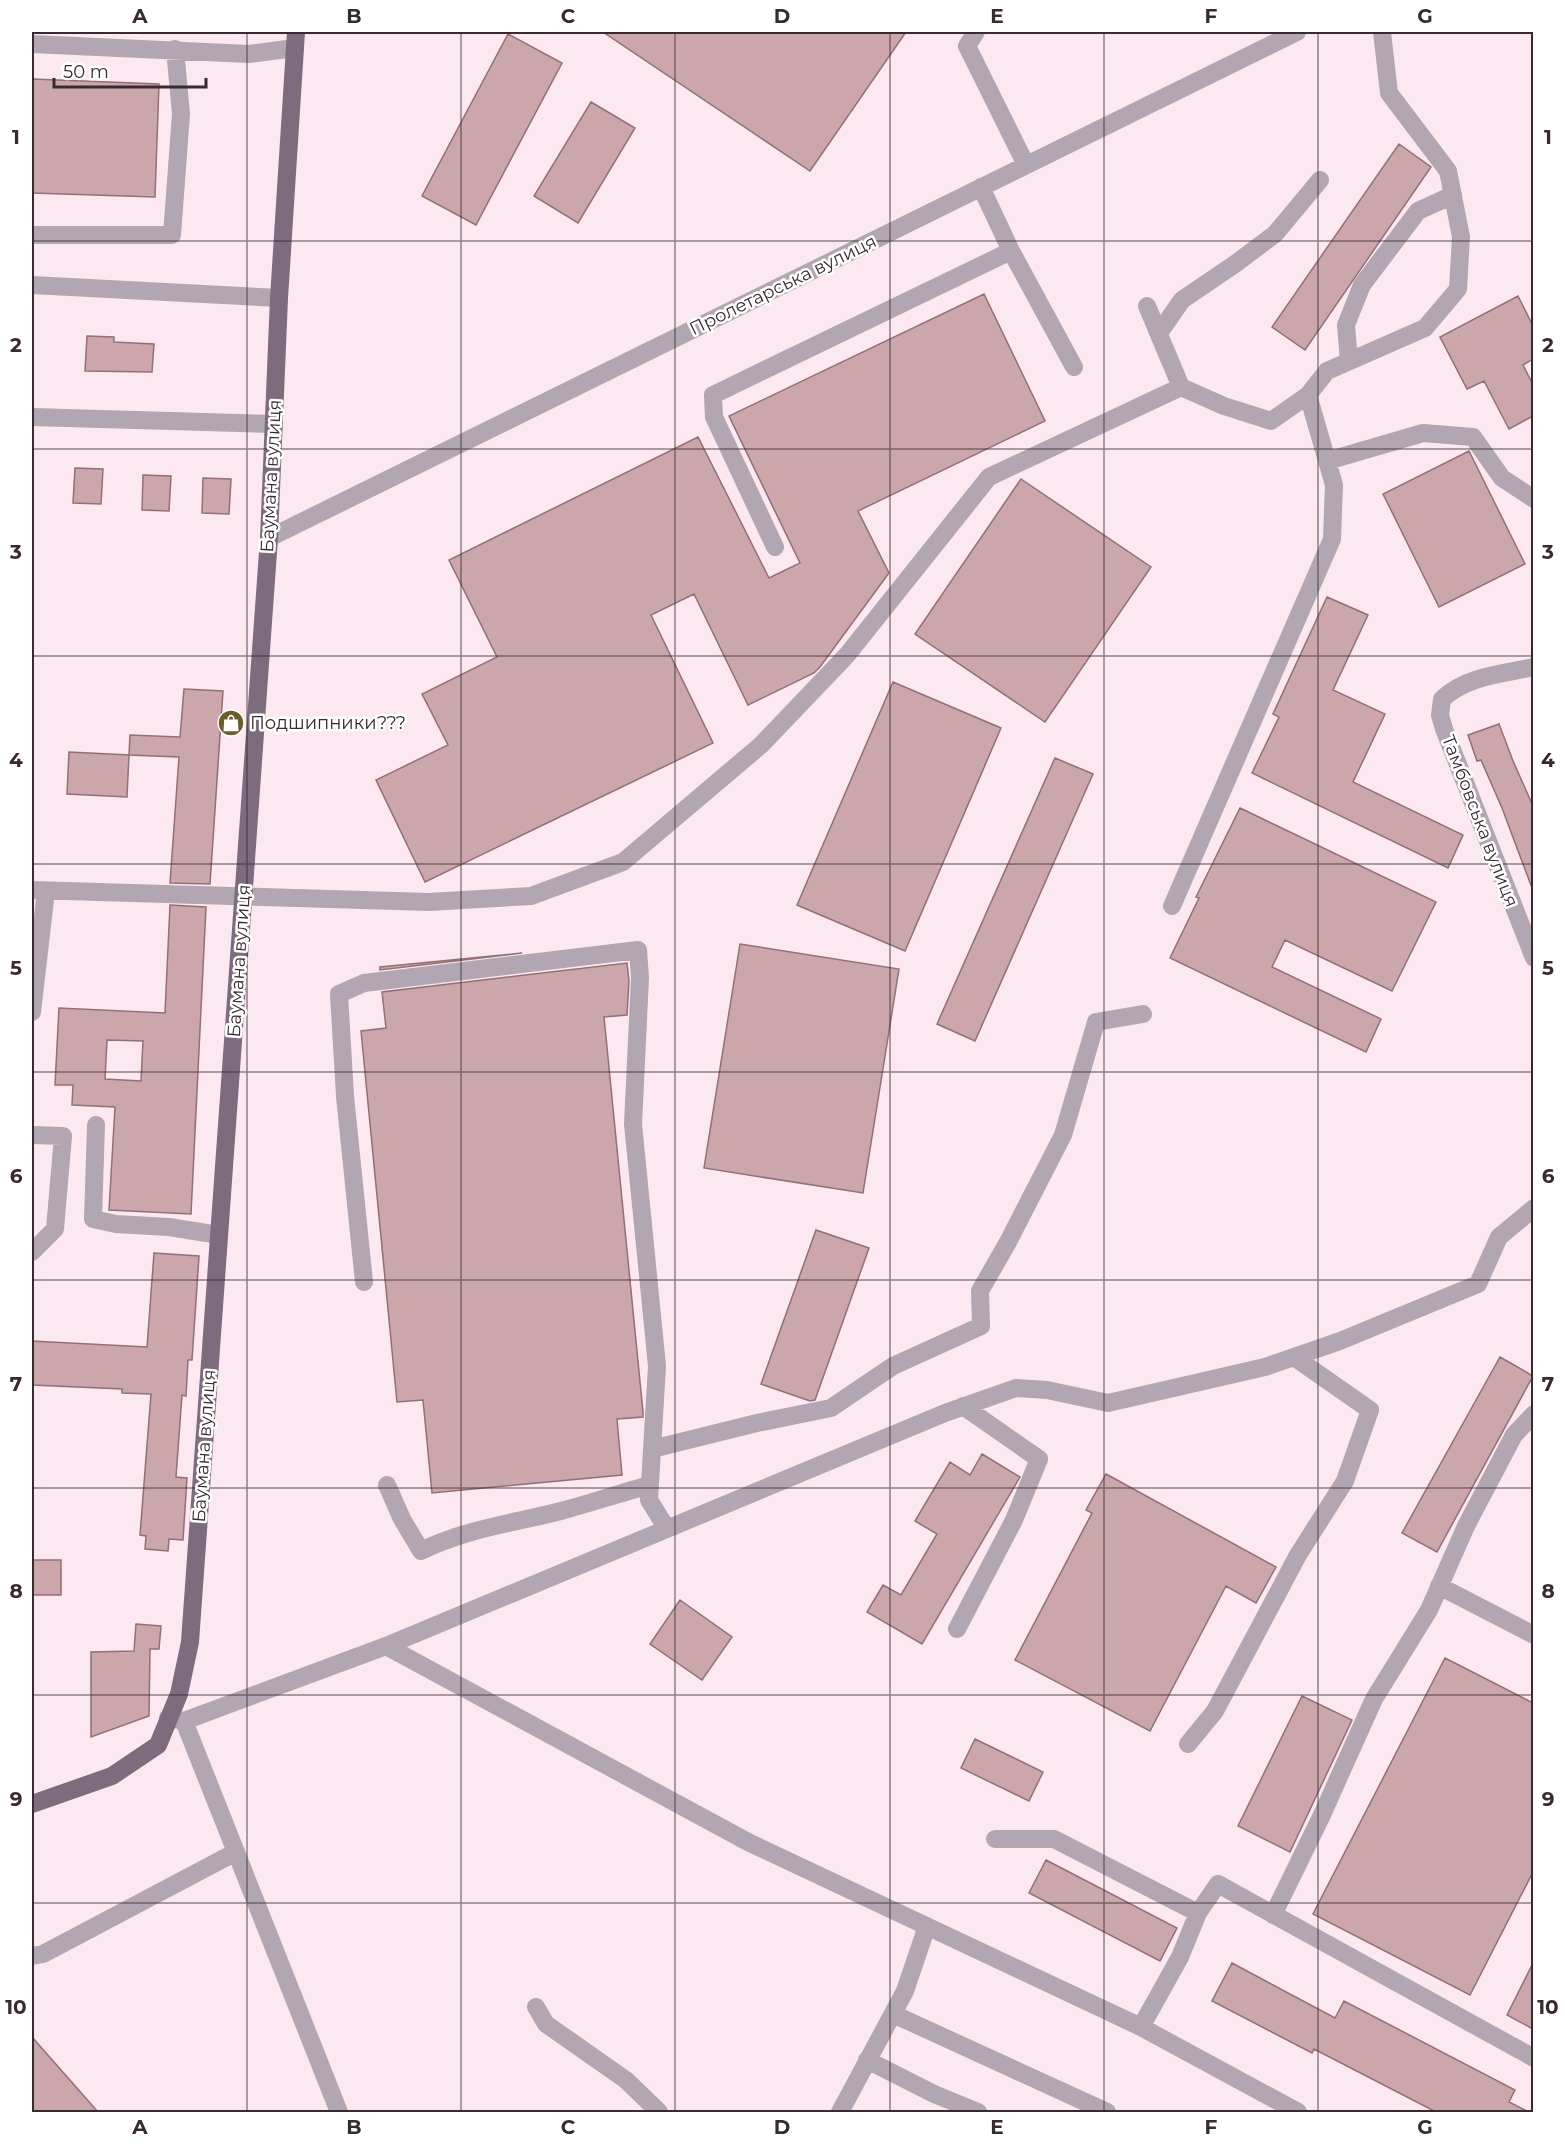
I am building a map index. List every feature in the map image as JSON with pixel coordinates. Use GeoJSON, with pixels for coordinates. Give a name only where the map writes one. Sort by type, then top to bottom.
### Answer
{"type":"FeatureCollection","features":[{"type":"Feature","properties":{"kind":"main road","name":"Баумана вулиця"},"geometry":{"type":"LineString","coordinates":[[32,1804],[112,1776],[158,1745],[176,1720],[190,1642],[269,538],[279,298],[296,40]]}},
{"type":"Feature","properties":{"kind":"street"},"geometry":{"type":"LineString","coordinates":[[976,32],[967,45],[1026,165]]}},
{"type":"Feature","properties":{"kind":"street","name":"Пролетарська вулиця"},"geometry":{"type":"LineString","coordinates":[[269,538],[1297,32]]}},
{"type":"Feature","properties":{"kind":"street"},"geometry":{"type":"LineString","coordinates":[[1147,306],[1181,387],[1224,406],[1271,421],[1308,395],[1327,371],[1425,328],[1458,289],[1461,237],[1448,171],[1389,93],[1382,32]]}},
{"type":"Feature","properties":{"kind":"street"},"geometry":{"type":"LineString","coordinates":[[32,44],[249,54],[296,40]]}},
{"type":"Feature","properties":{"kind":"street"},"geometry":{"type":"LineString","coordinates":[[32,236],[172,235],[181,114],[175,49]]}},
{"type":"Feature","properties":{"kind":"street"},"geometry":{"type":"LineString","coordinates":[[1159,333],[1182,300],[1275,234],[1320,180]]}},
{"type":"Feature","properties":{"kind":"street"},"geometry":{"type":"LineString","coordinates":[[981,187],[1011,251],[1074,367]]}},
{"type":"Feature","properties":{"kind":"street"},"geometry":{"type":"LineString","coordinates":[[1349,362],[1346,325],[1362,285],[1418,211],[1453,195]]}},
{"type":"Feature","properties":{"kind":"street"},"geometry":{"type":"LineString","coordinates":[[775,548],[714,417],[713,395],[1011,251]]}},
{"type":"Feature","properties":{"kind":"street"},"geometry":{"type":"LineString","coordinates":[[32,285],[279,298]]}},
{"type":"Feature","properties":{"kind":"street"},"geometry":{"type":"LineString","coordinates":[[32,1012],[39,890],[429,902],[531,896],[623,862],[761,745],[840,663],[989,477],[1181,387]]}},
{"type":"Feature","properties":{"kind":"street"},"geometry":{"type":"LineString","coordinates":[[1172,906],[1332,539],[1334,485],[1308,395]]}},
{"type":"Feature","properties":{"kind":"street"},"geometry":{"type":"LineString","coordinates":[[32,417],[274,424]]}},
{"type":"Feature","properties":{"kind":"street"},"geometry":{"type":"LineString","coordinates":[[1327,460],[1424,433],[1473,437],[1502,478],[1533,499]]}},
{"type":"Feature","properties":{"kind":"street","name":"Тамбовська вулиця"},"geometry":{"type":"LineString","coordinates":[[1533,667],[1476,680],[1454,688],[1442,699],[1440,715],[1533,958]]}},
{"type":"Feature","properties":{"kind":"street"},"geometry":{"type":"LineString","coordinates":[[364,1282],[345,1096],[339,994],[364,983],[638,950],[640,978],[633,1124],[657,1366],[649,1500],[667,1529]]}},
{"type":"Feature","properties":{"kind":"street"},"geometry":{"type":"LineString","coordinates":[[652,1449],[757,1423],[831,1408],[893,1366],[981,1326],[980,1291],[1063,1135],[1096,1022],[1143,1014]]}},
{"type":"Feature","properties":{"kind":"street"},"geometry":{"type":"LineString","coordinates":[[96,1125],[93,1219],[116,1224],[169,1227],[219,1235]]}},
{"type":"Feature","properties":{"kind":"street"},"geometry":{"type":"LineString","coordinates":[[32,1135],[63,1136],[55,1229],[32,1252]]}},
{"type":"Feature","properties":{"kind":"street"},"geometry":{"type":"LineString","coordinates":[[331,2108],[236,1852],[176,1720],[386,1646],[963,1406],[1016,1388],[1047,1390],[1108,1403],[1265,1367],[1371,1328],[1478,1284],[1499,1237],[1533,1208]]}},
{"type":"Feature","properties":{"kind":"street"},"geometry":{"type":"LineString","coordinates":[[1188,1744],[1215,1711],[1298,1555],[1345,1481],[1370,1410],[1294,1357]]}},
{"type":"Feature","properties":{"kind":"street"},"geometry":{"type":"LineString","coordinates":[[957,1629],[1014,1520],[1039,1459],[963,1406]]}},
{"type":"Feature","properties":{"kind":"street"},"geometry":{"type":"LineString","coordinates":[[1273,1915],[1321,1817],[1374,1699],[1429,1610],[1466,1526],[1514,1436],[1533,1414]]}},
{"type":"Feature","properties":{"kind":"street"},"geometry":{"type":"LineString","coordinates":[[387,1485],[402,1519],[421,1551],[437,1543],[497,1524],[561,1511],[650,1485]]}},
{"type":"Feature","properties":{"kind":"street"},"geometry":{"type":"LineString","coordinates":[[1439,1586],[1533,1635]]}},
{"type":"Feature","properties":{"kind":"street"},"geometry":{"type":"LineString","coordinates":[[386,1646],[748,1842],[1141,2027],[1298,2112]]}},
{"type":"Feature","properties":{"kind":"street"},"geometry":{"type":"LineString","coordinates":[[995,1839],[1054,1839],[1198,1913]]}},
{"type":"Feature","properties":{"kind":"street"},"geometry":{"type":"LineString","coordinates":[[32,1956],[43,1954],[236,1852]]}},
{"type":"Feature","properties":{"kind":"street"},"geometry":{"type":"LineString","coordinates":[[1141,2027],[1179,1957],[1198,1913],[1218,1884],[1533,2058]]}},
{"type":"Feature","properties":{"kind":"street"},"geometry":{"type":"LineString","coordinates":[[840,2112],[906,1991],[927,1926]]}},
{"type":"Feature","properties":{"kind":"street"},"geometry":{"type":"LineString","coordinates":[[536,2007],[546,2024],[626,2080],[659,2112]]}},
{"type":"Feature","properties":{"kind":"street"},"geometry":{"type":"LineString","coordinates":[[893,2013],[1107,2112]]}},
{"type":"Feature","properties":{"kind":"street"},"geometry":{"type":"LineString","coordinates":[[867,2060],[934,2094],[978,2112]]}},
{"type":"Feature","properties":{"kind":"building"},"geometry":{"type":"Polygon","coordinates":[[[603,32],[906,32],[810,171],[603,32]]]}},
{"type":"Feature","properties":{"kind":"building"},"geometry":{"type":"Polygon","coordinates":[[[508,34],[562,63],[476,225],[422,196],[508,34]]]}},
{"type":"Feature","properties":{"kind":"building"},"geometry":{"type":"Polygon","coordinates":[[[32,79],[159,84],[155,197],[32,193],[32,79]]]}},
{"type":"Feature","properties":{"kind":"building"},"geometry":{"type":"Polygon","coordinates":[[[591,102],[635,128],[578,223],[534,196],[591,102]]]}},
{"type":"Feature","properties":{"kind":"building"},"geometry":{"type":"Polygon","coordinates":[[[1399,144],[1431,167],[1305,350],[1272,327],[1399,144]]]}},
{"type":"Feature","properties":{"kind":"building"},"geometry":{"type":"Polygon","coordinates":[[[984,294],[1045,421],[858,511],[889,573],[820,667],[814,673],[748,705],[694,594],[651,615],[713,743],[425,882],[376,780],[448,745],[422,694],[497,657],[449,560],[698,437],[769,578],[800,563],[729,416],[984,294]]]}},
{"type":"Feature","properties":{"kind":"building"},"geometry":{"type":"Polygon","coordinates":[[[1518,296],[1533,326],[1533,359],[1523,365],[1533,385],[1533,416],[1509,429],[1484,381],[1467,389],[1440,337],[1518,296]]]}},
{"type":"Feature","properties":{"kind":"building"},"geometry":{"type":"Polygon","coordinates":[[[87,336],[114,337],[114,342],[154,344],[152,372],[85,371],[87,336]]]}},
{"type":"Feature","properties":{"kind":"building"},"geometry":{"type":"Polygon","coordinates":[[[1469,451],[1525,564],[1439,607],[1383,494],[1469,451]]]}},
{"type":"Feature","properties":{"kind":"building"},"geometry":{"type":"Polygon","coordinates":[[[75,468],[103,469],[101,504],[73,503],[75,468]]]}},
{"type":"Feature","properties":{"kind":"building"},"geometry":{"type":"Polygon","coordinates":[[[143,475],[171,476],[169,511],[142,510],[143,475]]]}},
{"type":"Feature","properties":{"kind":"building"},"geometry":{"type":"Polygon","coordinates":[[[203,478],[231,479],[229,514],[202,513],[203,478]]]}},
{"type":"Feature","properties":{"kind":"building"},"geometry":{"type":"Polygon","coordinates":[[[1021,479],[1151,567],[1045,722],[915,634],[1021,479]]]}},
{"type":"Feature","properties":{"kind":"building"},"geometry":{"type":"Polygon","coordinates":[[[1327,597],[1368,615],[1333,690],[1385,714],[1353,782],[1463,835],[1448,868],[1252,773],[1279,717],[1273,714],[1327,597]]]}},
{"type":"Feature","properties":{"kind":"building"},"geometry":{"type":"Polygon","coordinates":[[[893,682],[1001,728],[905,951],[797,905],[893,682]]]}},
{"type":"Feature","properties":{"kind":"building"},"geometry":{"type":"Polygon","coordinates":[[[184,689],[223,691],[210,884],[170,883],[179,757],[129,755],[130,735],[180,737],[184,689]]]}},
{"type":"Feature","properties":{"kind":"building"},"geometry":{"type":"Polygon","coordinates":[[[1499,724],[1533,806],[1532,888],[1502,808],[1481,760],[1477,761],[1468,735],[1499,724]]]}},
{"type":"Feature","properties":{"kind":"building"},"geometry":{"type":"Polygon","coordinates":[[[69,752],[129,755],[127,797],[67,794],[69,752]]]}},
{"type":"Feature","properties":{"kind":"building"},"geometry":{"type":"Polygon","coordinates":[[[1055,758],[1093,774],[975,1041],[937,1024],[1055,758]]]}},
{"type":"Feature","properties":{"kind":"building"},"geometry":{"type":"Polygon","coordinates":[[[1240,808],[1436,902],[1392,991],[1285,940],[1272,967],[1381,1019],[1366,1052],[1170,958],[1199,898],[1196,897],[1240,808]]]}},
{"type":"Feature","properties":{"kind":"building"},"geometry":{"type":"Polygon","coordinates":[[[170,905],[206,907],[191,1214],[109,1210],[115,1107],[72,1105],[73,1085],[55,1085],[59,1008],[165,1013],[170,905]],[[107,1040],[105,1079],[141,1081],[143,1041],[107,1040]]]}},
{"type":"Feature","properties":{"kind":"building"},"geometry":{"type":"Polygon","coordinates":[[[740,944],[899,969],[863,1193],[704,1168],[740,944]]]}},
{"type":"Feature","properties":{"kind":"building"},"geometry":{"type":"Polygon","coordinates":[[[522,953],[380,970],[380,967],[522,953]]]}},
{"type":"Feature","properties":{"kind":"building"},"geometry":{"type":"Polygon","coordinates":[[[627,963],[629,981],[627,1015],[604,1017],[643,1412],[643,1417],[617,1419],[622,1475],[432,1493],[423,1400],[397,1402],[361,1031],[386,1028],[382,992],[627,963]]]}},
{"type":"Feature","properties":{"kind":"building"},"geometry":{"type":"Polygon","coordinates":[[[816,1230],[869,1248],[815,1400],[810,1401],[761,1384],[816,1230]]]}},
{"type":"Feature","properties":{"kind":"building"},"geometry":{"type":"Polygon","coordinates":[[[154,1253],[199,1256],[192,1360],[188,1360],[186,1396],[182,1395],[176,1477],[187,1478],[183,1540],[169,1539],[168,1551],[145,1549],[146,1536],[140,1535],[151,1394],[122,1393],[122,1389],[32,1385],[32,1341],[147,1347],[154,1253]]]}},
{"type":"Feature","properties":{"kind":"building"},"geometry":{"type":"Polygon","coordinates":[[[1500,1357],[1533,1376],[1437,1552],[1402,1533],[1500,1357]]]}},
{"type":"Feature","properties":{"kind":"building"},"geometry":{"type":"Polygon","coordinates":[[[982,1454],[1020,1477],[922,1644],[867,1612],[883,1585],[901,1595],[937,1534],[915,1521],[950,1462],[970,1475],[982,1454]]]}},
{"type":"Feature","properties":{"kind":"building"},"geometry":{"type":"Polygon","coordinates":[[[1106,1474],[1276,1567],[1256,1603],[1226,1586],[1150,1731],[1015,1660],[1092,1513],[1086,1510],[1106,1474]]]}},
{"type":"Feature","properties":{"kind":"building"},"geometry":{"type":"Polygon","coordinates":[[[32,1560],[61,1560],[61,1595],[32,1595],[32,1560]]]}},
{"type":"Feature","properties":{"kind":"building"},"geometry":{"type":"Polygon","coordinates":[[[680,1600],[732,1637],[702,1680],[650,1644],[680,1600]]]}},
{"type":"Feature","properties":{"kind":"building"},"geometry":{"type":"Polygon","coordinates":[[[136,1624],[161,1626],[159,1649],[150,1649],[149,1716],[91,1737],[91,1652],[134,1651],[136,1624]]]}},
{"type":"Feature","properties":{"kind":"building"},"geometry":{"type":"Polygon","coordinates":[[[1445,1658],[1533,1703],[1533,1872],[1470,1995],[1313,1914],[1445,1658]]]}},
{"type":"Feature","properties":{"kind":"building"},"geometry":{"type":"Polygon","coordinates":[[[1302,1696],[1352,1720],[1290,1852],[1238,1826],[1302,1696]]]}},
{"type":"Feature","properties":{"kind":"building"},"geometry":{"type":"Polygon","coordinates":[[[975,1739],[1043,1772],[1029,1801],[961,1768],[975,1739]]]}},
{"type":"Feature","properties":{"kind":"building"},"geometry":{"type":"Polygon","coordinates":[[[1046,1860],[1177,1928],[1160,1961],[1029,1893],[1046,1860]]]}},
{"type":"Feature","properties":{"kind":"building"},"geometry":{"type":"Polygon","coordinates":[[[1232,1963],[1335,2018],[1344,2001],[1515,2090],[1509,2102],[1529,2112],[1436,2112],[1314,2049],[1312,2053],[1212,2001],[1232,1963]]]}},
{"type":"Feature","properties":{"kind":"building"},"geometry":{"type":"Polygon","coordinates":[[[1533,1963],[1533,2029],[1507,2015],[1533,1963]]]}},
{"type":"Feature","properties":{"kind":"building"},"geometry":{"type":"Polygon","coordinates":[[[32,2037],[98,2112],[32,2112],[32,2037]]]}},
{"type":"Feature","properties":{"kind":"place","name":"Подшипники???"},"geometry":{"type":"Point","coordinates":[231,723]}}]}
